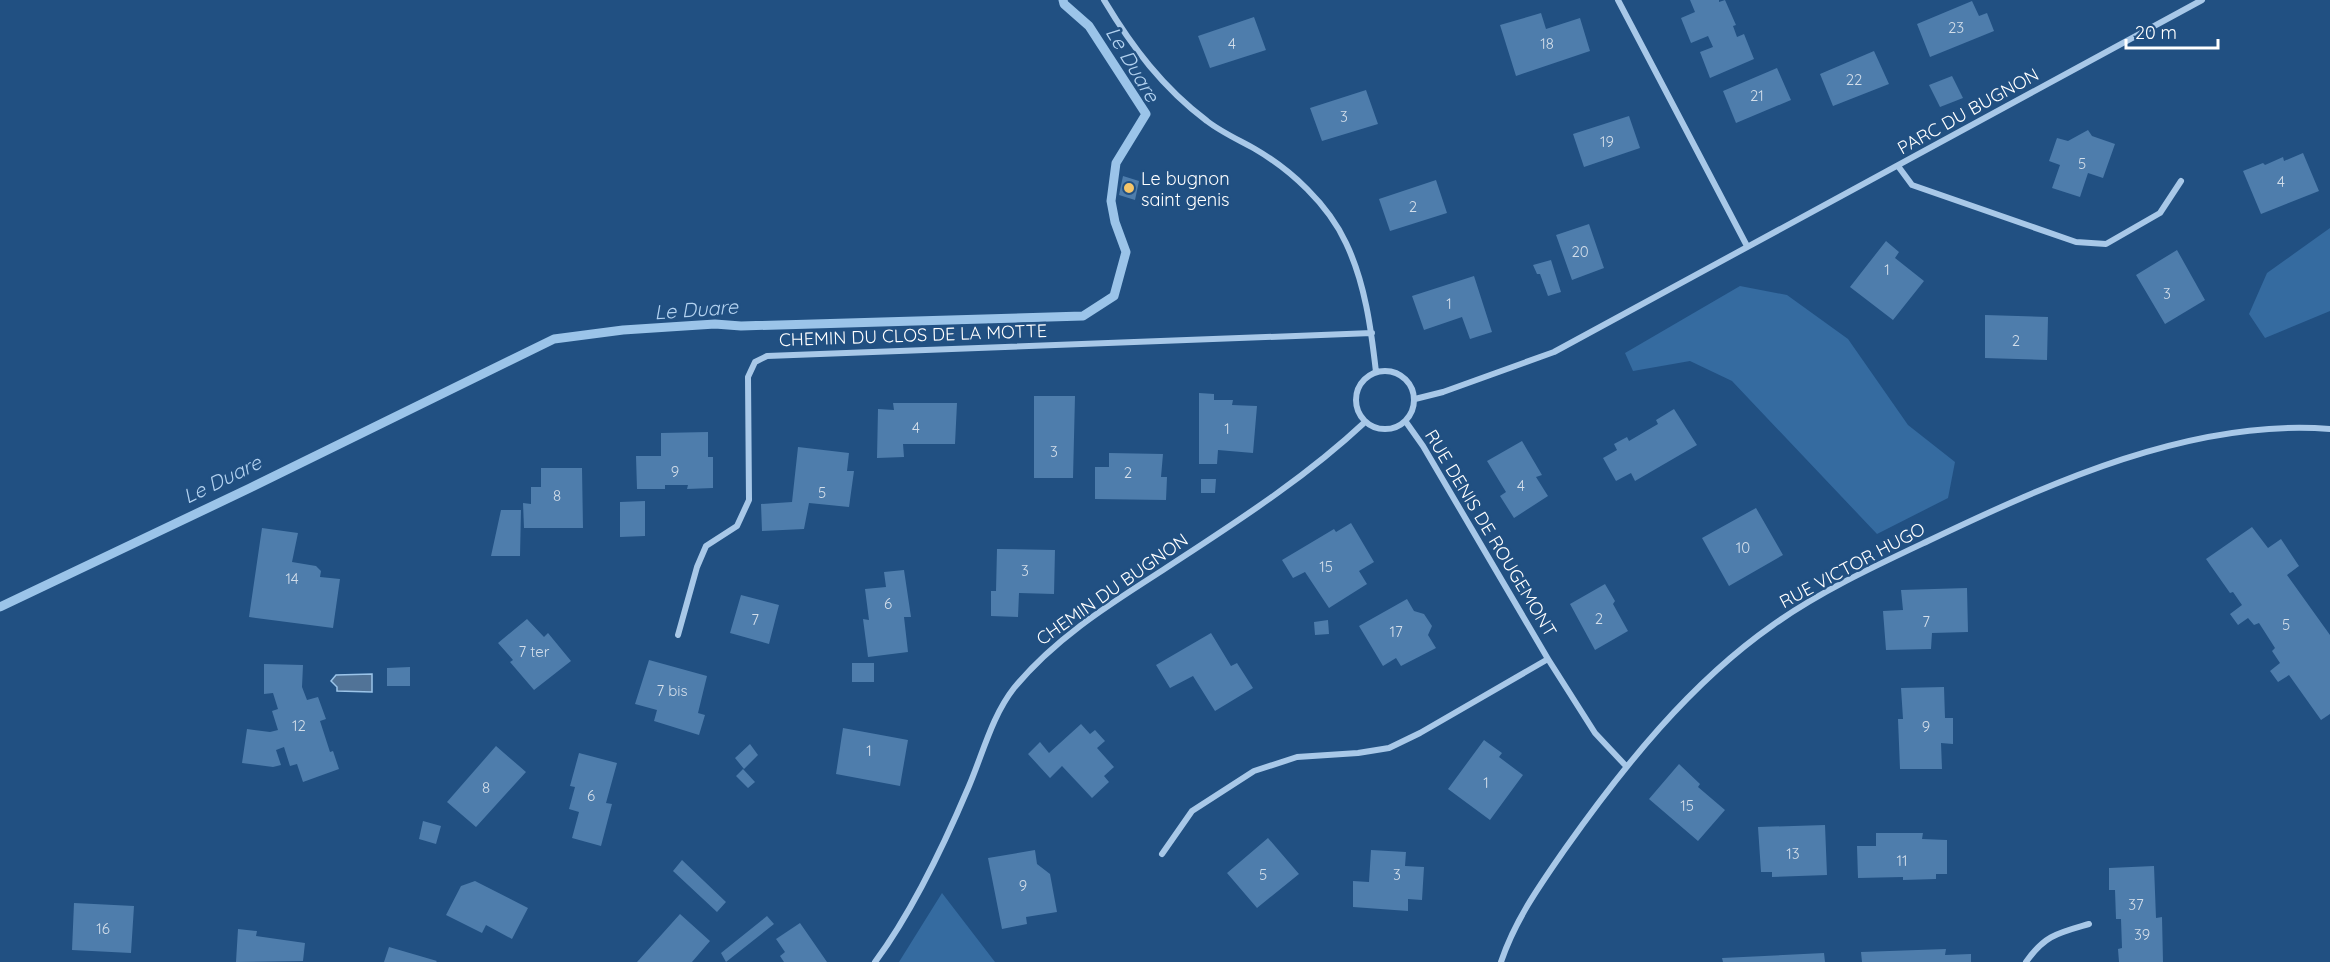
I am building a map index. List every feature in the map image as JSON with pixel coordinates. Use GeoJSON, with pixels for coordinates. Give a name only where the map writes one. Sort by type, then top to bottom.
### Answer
{"type":"FeatureCollection","features":[{"type":"Feature","properties":{"kind":"street"},"geometry":{"type":"LineString","coordinates":[[1104,0],[1139,55],[1171,92],[1209,123],[1257,150],[1289,172],[1323,207],[1346,242],[1363,291],[1372,333],[1376,372]]}},
{"type":"Feature","properties":{"kind":"street"},"geometry":{"type":"LineString","coordinates":[[1618,0],[1747,246]]}},
{"type":"Feature","properties":{"kind":"street","name":"PARC DU BUGNON"},"geometry":{"type":"LineString","coordinates":[[1415,399],[1443,392],[1554,352],[2202,0]]}},
{"type":"Feature","properties":{"kind":"street"},"geometry":{"type":"LineString","coordinates":[[1898,166],[1912,185],[2076,242],[2106,244],[2160,213],[2181,181]]}},
{"type":"Feature","properties":{"kind":"street","name":"CHEMIN DU CLOS DE LA MOTTE"},"geometry":{"type":"LineString","coordinates":[[678,635],[697,567],[706,546],[737,526],[750,500],[748,377],[754,362],[767,356],[1372,333]]}},
{"type":"Feature","properties":{"kind":"street"},"geometry":{"type":"LineString","coordinates":[[1390,371],[1402,376],[1411,386],[1415,399],[1413,411],[1406,422],[1393,429],[1378,430],[1365,422],[1357,409],[1356,394],[1363,380],[1376,372],[1390,371]]}},
{"type":"Feature","properties":{"kind":"street","name":"CHEMIN DU BUGNON"},"geometry":{"type":"LineString","coordinates":[[874,962],[908,910],[953,823],[989,731],[1012,690],[1033,666],[1056,644],[1095,615],[1281,491],[1326,457],[1365,422]]}},
{"type":"Feature","properties":{"kind":"street","name":"RUE DENIS DE ROUGEMONT"},"geometry":{"type":"LineString","coordinates":[[1406,422],[1423,446],[1548,659],[1595,733],[1626,766]]}},
{"type":"Feature","properties":{"kind":"street","name":"RUE VICTOR HUGO"},"geometry":{"type":"LineString","coordinates":[[1501,962],[1510,936],[1536,892],[1626,766],[1677,711],[1742,649],[1806,603],[1878,565],[2027,496],[2118,461],[2198,440],[2247,431],[2287,428],[2330,429]]}},
{"type":"Feature","properties":{"kind":"street","name":"RUE DENIS DE ROUGEMONT"},"geometry":{"type":"LineString","coordinates":[[1162,854],[1192,811],[1254,771],[1297,757],[1389,748],[1420,733],[1548,659]]}},
{"type":"Feature","properties":{"kind":"street"},"geometry":{"type":"LineString","coordinates":[[2026,962],[2038,944],[2058,933],[2089,924]]}},
{"type":"Feature","properties":{"kind":"shaded area"},"geometry":{"type":"Polygon","coordinates":[[[2330,228],[2330,311],[2265,338],[2249,314],[2267,273],[2330,228]]]}},
{"type":"Feature","properties":{"kind":"shaded area"},"geometry":{"type":"Polygon","coordinates":[[[1740,286],[1787,295],[1848,339],[1908,425],[1955,462],[1948,498],[1877,534],[1732,381],[1690,361],[1633,371],[1625,353],[1740,286]]]}},
{"type":"Feature","properties":{"kind":"shaded area"},"geometry":{"type":"Polygon","coordinates":[[[372,674],[372,692],[337,691],[337,687],[331,681],[336,675],[372,674]]]}},
{"type":"Feature","properties":{"kind":"shaded area"},"geometry":{"type":"Polygon","coordinates":[[[942,893],[995,962],[899,962],[942,893]]]}},
{"type":"Feature","properties":{"kind":"building"},"geometry":{"type":"Polygon","coordinates":[[[1690,0],[1719,0],[1719,2],[1725,0],[1736,25],[1733,26],[1737,37],[1744,34],[1754,59],[1710,78],[1700,52],[1713,47],[1708,36],[1691,43],[1681,18],[1695,12],[1690,0]]]}},
{"type":"Feature","properties":{"kind":"building"},"geometry":{"type":"Polygon","coordinates":[[[1972,1],[1979,16],[1987,13],[1994,31],[1930,57],[1917,24],[1972,1]]]}},
{"type":"Feature","properties":{"kind":"building"},"geometry":{"type":"Polygon","coordinates":[[[1541,13],[1546,29],[1580,18],[1590,51],[1516,76],[1500,25],[1541,13]]]}},
{"type":"Feature","properties":{"kind":"building"},"geometry":{"type":"Polygon","coordinates":[[[1254,17],[1266,50],[1210,68],[1198,36],[1254,17]]]}},
{"type":"Feature","properties":{"kind":"building"},"geometry":{"type":"Polygon","coordinates":[[[1874,51],[1889,84],[1833,106],[1820,74],[1874,51]]]}},
{"type":"Feature","properties":{"kind":"building"},"geometry":{"type":"Polygon","coordinates":[[[1777,68],[1791,100],[1736,123],[1723,91],[1777,68]]]}},
{"type":"Feature","properties":{"kind":"building"},"geometry":{"type":"Polygon","coordinates":[[[1952,76],[1963,98],[1940,107],[1929,85],[1952,76]]]}},
{"type":"Feature","properties":{"kind":"building"},"geometry":{"type":"Polygon","coordinates":[[[1366,90],[1378,124],[1322,141],[1310,108],[1366,90]]]}},
{"type":"Feature","properties":{"kind":"building"},"geometry":{"type":"Polygon","coordinates":[[[1629,116],[1640,148],[1584,167],[1573,134],[1629,116]]]}},
{"type":"Feature","properties":{"kind":"building"},"geometry":{"type":"Polygon","coordinates":[[[2088,130],[2092,136],[2115,144],[2103,178],[2088,173],[2080,197],[2052,188],[2060,165],[2049,161],[2057,138],[2068,141],[2088,130]]]}},
{"type":"Feature","properties":{"kind":"building"},"geometry":{"type":"Polygon","coordinates":[[[2303,153],[2319,191],[2261,214],[2243,171],[2283,157],[2284,161],[2303,153]]]}},
{"type":"Feature","properties":{"kind":"building","name":"Le bugnon saint genis"},"geometry":{"type":"Polygon","coordinates":[[[1123,176],[1139,181],[1135,200],[1119,195],[1123,176]]]}},
{"type":"Feature","properties":{"kind":"building"},"geometry":{"type":"Polygon","coordinates":[[[1436,180],[1447,213],[1390,231],[1379,199],[1436,180]]]}},
{"type":"Feature","properties":{"kind":"building"},"geometry":{"type":"Polygon","coordinates":[[[1589,224],[1604,268],[1572,280],[1556,235],[1589,224]]]}},
{"type":"Feature","properties":{"kind":"building"},"geometry":{"type":"Polygon","coordinates":[[[1886,241],[1899,252],[1895,258],[1924,281],[1893,320],[1850,287],[1886,241]]]}},
{"type":"Feature","properties":{"kind":"building"},"geometry":{"type":"Polygon","coordinates":[[[2177,250],[2205,300],[2165,324],[2136,275],[2177,250]]]}},
{"type":"Feature","properties":{"kind":"building"},"geometry":{"type":"Polygon","coordinates":[[[1551,260],[1561,292],[1548,296],[1540,274],[1537,274],[1533,265],[1551,260]]]}},
{"type":"Feature","properties":{"kind":"building"},"geometry":{"type":"Polygon","coordinates":[[[1474,276],[1492,332],[1470,339],[1462,317],[1424,330],[1412,296],[1474,276]]]}},
{"type":"Feature","properties":{"kind":"building"},"geometry":{"type":"Polygon","coordinates":[[[1985,315],[2048,317],[2047,360],[1985,358],[1985,315]]]}},
{"type":"Feature","properties":{"kind":"building"},"geometry":{"type":"Polygon","coordinates":[[[1199,393],[1214,394],[1214,400],[1233,400],[1232,405],[1257,406],[1253,453],[1218,450],[1217,464],[1199,464],[1199,393]]]}},
{"type":"Feature","properties":{"kind":"building"},"geometry":{"type":"Polygon","coordinates":[[[1034,396],[1075,396],[1073,478],[1034,478],[1034,396]]]}},
{"type":"Feature","properties":{"kind":"building"},"geometry":{"type":"Polygon","coordinates":[[[893,403],[957,403],[955,444],[903,444],[904,457],[877,458],[878,409],[894,410],[893,403]]]}},
{"type":"Feature","properties":{"kind":"building"},"geometry":{"type":"Polygon","coordinates":[[[1674,409],[1697,445],[1635,481],[1631,473],[1616,481],[1603,458],[1617,450],[1614,444],[1627,437],[1629,441],[1658,424],[1656,420],[1674,409]]]}},
{"type":"Feature","properties":{"kind":"building"},"geometry":{"type":"Polygon","coordinates":[[[708,432],[708,457],[713,457],[713,488],[687,489],[688,485],[665,485],[665,489],[637,489],[636,456],[661,456],[661,433],[708,432]]]}},
{"type":"Feature","properties":{"kind":"building"},"geometry":{"type":"Polygon","coordinates":[[[1522,441],[1542,475],[1536,477],[1548,496],[1514,518],[1500,496],[1506,492],[1487,461],[1522,441]]]}},
{"type":"Feature","properties":{"kind":"building"},"geometry":{"type":"Polygon","coordinates":[[[798,447],[849,453],[847,471],[854,471],[849,507],[809,503],[804,529],[762,531],[761,504],[792,502],[798,447]]]}},
{"type":"Feature","properties":{"kind":"building"},"geometry":{"type":"Polygon","coordinates":[[[1109,453],[1163,454],[1161,477],[1167,477],[1166,500],[1095,499],[1095,467],[1109,467],[1109,453]]]}},
{"type":"Feature","properties":{"kind":"building"},"geometry":{"type":"Polygon","coordinates":[[[541,468],[582,468],[583,528],[524,528],[523,503],[531,504],[531,487],[541,487],[541,468]]]}},
{"type":"Feature","properties":{"kind":"building"},"geometry":{"type":"Polygon","coordinates":[[[1201,479],[1216,479],[1215,493],[1201,493],[1201,479]]]}},
{"type":"Feature","properties":{"kind":"building"},"geometry":{"type":"Polygon","coordinates":[[[645,501],[645,536],[620,537],[620,502],[645,501]]]}},
{"type":"Feature","properties":{"kind":"building"},"geometry":{"type":"Polygon","coordinates":[[[1756,508],[1783,555],[1729,586],[1702,538],[1756,508]]]}},
{"type":"Feature","properties":{"kind":"building"},"geometry":{"type":"Polygon","coordinates":[[[501,510],[521,510],[520,556],[491,556],[501,510]]]}},
{"type":"Feature","properties":{"kind":"building"},"geometry":{"type":"Polygon","coordinates":[[[1351,523],[1374,562],[1359,571],[1367,584],[1329,608],[1305,572],[1293,578],[1282,560],[1334,529],[1336,532],[1351,523]]]}},
{"type":"Feature","properties":{"kind":"building"},"geometry":{"type":"Polygon","coordinates":[[[2252,527],[2268,548],[2281,539],[2299,566],[2287,575],[2330,635],[2330,714],[2321,720],[2289,675],[2278,682],[2270,671],[2280,663],[2272,651],[2275,648],[2259,623],[2254,625],[2248,618],[2238,625],[2230,614],[2242,605],[2233,592],[2230,593],[2206,559],[2252,527]]]}},
{"type":"Feature","properties":{"kind":"building"},"geometry":{"type":"Polygon","coordinates":[[[262,528],[298,533],[292,562],[316,566],[321,571],[320,577],[340,579],[333,628],[249,617],[262,528]]]}},
{"type":"Feature","properties":{"kind":"building"},"geometry":{"type":"Polygon","coordinates":[[[997,549],[1055,550],[1054,594],[1019,593],[1018,617],[991,616],[991,591],[996,591],[997,549]]]}},
{"type":"Feature","properties":{"kind":"building"},"geometry":{"type":"Polygon","coordinates":[[[904,570],[911,617],[904,617],[908,652],[868,657],[863,619],[869,620],[865,589],[886,587],[884,572],[904,570]]]}},
{"type":"Feature","properties":{"kind":"building"},"geometry":{"type":"Polygon","coordinates":[[[1605,584],[1628,631],[1595,650],[1570,604],[1605,584]]]}},
{"type":"Feature","properties":{"kind":"building"},"geometry":{"type":"Polygon","coordinates":[[[1967,588],[1968,632],[1932,633],[1931,649],[1886,650],[1883,611],[1903,610],[1901,590],[1967,588]]]}},
{"type":"Feature","properties":{"kind":"building"},"geometry":{"type":"Polygon","coordinates":[[[741,595],[779,605],[769,644],[730,633],[741,595]]]}},
{"type":"Feature","properties":{"kind":"building"},"geometry":{"type":"Polygon","coordinates":[[[1407,599],[1414,611],[1424,614],[1432,626],[1428,635],[1436,648],[1401,666],[1396,658],[1383,666],[1359,626],[1407,599]]]}},
{"type":"Feature","properties":{"kind":"building"},"geometry":{"type":"Polygon","coordinates":[[[527,619],[544,637],[548,633],[571,661],[534,690],[510,662],[513,660],[498,643],[527,619]]]}},
{"type":"Feature","properties":{"kind":"building"},"geometry":{"type":"Polygon","coordinates":[[[1328,620],[1329,634],[1315,635],[1314,622],[1328,620]]]}},
{"type":"Feature","properties":{"kind":"building"},"geometry":{"type":"Polygon","coordinates":[[[1211,633],[1231,666],[1237,663],[1253,688],[1215,711],[1193,676],[1170,688],[1156,665],[1211,633]]]}},
{"type":"Feature","properties":{"kind":"building"},"geometry":{"type":"Polygon","coordinates":[[[649,660],[707,676],[698,713],[705,715],[699,735],[654,721],[657,710],[635,704],[649,660]]]}},
{"type":"Feature","properties":{"kind":"building"},"geometry":{"type":"Polygon","coordinates":[[[852,663],[874,663],[874,682],[852,682],[852,663]]]}},
{"type":"Feature","properties":{"kind":"building"},"geometry":{"type":"Polygon","coordinates":[[[264,664],[303,665],[302,687],[307,700],[318,697],[326,719],[320,721],[330,752],[333,751],[339,769],[303,782],[297,764],[290,766],[284,747],[276,750],[281,765],[273,767],[242,763],[247,729],[270,732],[278,730],[272,711],[278,709],[273,693],[264,694],[264,664]]]}},
{"type":"Feature","properties":{"kind":"building"},"geometry":{"type":"Polygon","coordinates":[[[410,667],[410,686],[387,686],[387,668],[410,667]]]}},
{"type":"Feature","properties":{"kind":"building"},"geometry":{"type":"Polygon","coordinates":[[[1944,687],[1945,718],[1953,718],[1953,744],[1941,743],[1942,769],[1900,769],[1898,719],[1903,719],[1901,688],[1944,687]]]}},
{"type":"Feature","properties":{"kind":"building"},"geometry":{"type":"Polygon","coordinates":[[[1081,724],[1090,734],[1095,730],[1105,741],[1097,748],[1114,767],[1104,776],[1109,782],[1092,798],[1062,766],[1050,778],[1028,754],[1040,742],[1049,753],[1081,724]]]}},
{"type":"Feature","properties":{"kind":"building"},"geometry":{"type":"Polygon","coordinates":[[[843,728],[908,740],[900,786],[836,774],[843,728]]]}},
{"type":"Feature","properties":{"kind":"building"},"geometry":{"type":"Polygon","coordinates":[[[1484,740],[1502,753],[1499,757],[1523,775],[1490,820],[1448,789],[1484,740]]]}},
{"type":"Feature","properties":{"kind":"building"},"geometry":{"type":"Polygon","coordinates":[[[750,744],[758,755],[744,769],[735,758],[750,744]]]}},
{"type":"Feature","properties":{"kind":"building"},"geometry":{"type":"Polygon","coordinates":[[[496,746],[526,772],[476,827],[447,802],[496,746]]]}},
{"type":"Feature","properties":{"kind":"building"},"geometry":{"type":"Polygon","coordinates":[[[579,753],[617,763],[606,803],[612,804],[601,846],[572,838],[579,812],[569,809],[575,787],[570,786],[579,753]]]}},
{"type":"Feature","properties":{"kind":"building"},"geometry":{"type":"Polygon","coordinates":[[[1679,764],[1700,784],[1698,787],[1725,810],[1698,841],[1649,799],[1679,764]]]}},
{"type":"Feature","properties":{"kind":"building"},"geometry":{"type":"Polygon","coordinates":[[[743,769],[755,782],[748,788],[736,776],[743,769]]]}},
{"type":"Feature","properties":{"kind":"building"},"geometry":{"type":"Polygon","coordinates":[[[423,821],[441,826],[436,844],[419,839],[423,821]]]}},
{"type":"Feature","properties":{"kind":"building"},"geometry":{"type":"Polygon","coordinates":[[[1825,825],[1827,875],[1772,877],[1772,872],[1761,872],[1758,827],[1825,825]]]}},
{"type":"Feature","properties":{"kind":"building"},"geometry":{"type":"Polygon","coordinates":[[[1876,833],[1923,833],[1922,839],[1947,840],[1947,874],[1936,874],[1936,879],[1858,878],[1857,846],[1876,846],[1876,833]]]}},
{"type":"Feature","properties":{"kind":"building"},"geometry":{"type":"Polygon","coordinates":[[[1268,838],[1299,874],[1257,908],[1227,873],[1268,838]]]}},
{"type":"Feature","properties":{"kind":"building"},"geometry":{"type":"Polygon","coordinates":[[[1035,850],[1037,864],[1050,874],[1057,912],[1026,917],[1027,924],[1002,929],[988,858],[1035,850]]]}},
{"type":"Feature","properties":{"kind":"building"},"geometry":{"type":"Polygon","coordinates":[[[1371,850],[1406,852],[1405,866],[1424,867],[1422,900],[1408,899],[1408,911],[1353,907],[1353,881],[1369,882],[1371,850]]]}},
{"type":"Feature","properties":{"kind":"building"},"geometry":{"type":"Polygon","coordinates":[[[682,860],[726,902],[717,912],[673,871],[682,860]]]}},
{"type":"Feature","properties":{"kind":"building"},"geometry":{"type":"Polygon","coordinates":[[[2154,866],[2156,918],[2162,917],[2163,962],[2119,962],[2118,949],[2122,948],[2121,919],[2116,919],[2115,890],[2109,890],[2109,868],[2154,866]]]}},
{"type":"Feature","properties":{"kind":"building"},"geometry":{"type":"Polygon","coordinates":[[[475,881],[528,908],[512,939],[486,925],[482,933],[446,915],[461,886],[475,881]]]}},
{"type":"Feature","properties":{"kind":"building"},"geometry":{"type":"Polygon","coordinates":[[[74,903],[134,906],[131,953],[72,950],[74,903]]]}},
{"type":"Feature","properties":{"kind":"building"},"geometry":{"type":"Polygon","coordinates":[[[680,914],[710,941],[692,962],[637,962],[680,914]]]}},
{"type":"Feature","properties":{"kind":"building"},"geometry":{"type":"Polygon","coordinates":[[[767,916],[774,924],[726,962],[721,953],[767,916]]]}},
{"type":"Feature","properties":{"kind":"building"},"geometry":{"type":"Polygon","coordinates":[[[800,923],[827,962],[784,962],[780,956],[785,952],[776,939],[800,923]]]}},
{"type":"Feature","properties":{"kind":"building"},"geometry":{"type":"Polygon","coordinates":[[[238,929],[257,931],[256,936],[305,943],[303,961],[236,962],[238,929]]]}},
{"type":"Feature","properties":{"kind":"building"},"geometry":{"type":"Polygon","coordinates":[[[389,947],[437,961],[384,962],[389,947]]]}},
{"type":"Feature","properties":{"kind":"building"},"geometry":{"type":"Polygon","coordinates":[[[1946,949],[1945,955],[1971,954],[1971,962],[1862,962],[1861,952],[1946,949]]]}},
{"type":"Feature","properties":{"kind":"building"},"geometry":{"type":"Polygon","coordinates":[[[1824,953],[1825,962],[1723,962],[1722,958],[1824,953]]]}},
{"type":"Feature","properties":{"kind":"waterway","name":"Le Duare"},"geometry":{"type":"LineString","coordinates":[[0,607],[554,339],[623,330],[715,324],[741,326],[1083,316],[1114,296],[1126,252],[1115,222],[1111,201],[1116,163],[1146,114],[1089,26],[1064,4],[1063,0]]}},
{"type":"Feature","properties":{"kind":"place","name":"Le bugnon saint genis"},"geometry":{"type":"Point","coordinates":[1129,188]}}]}
